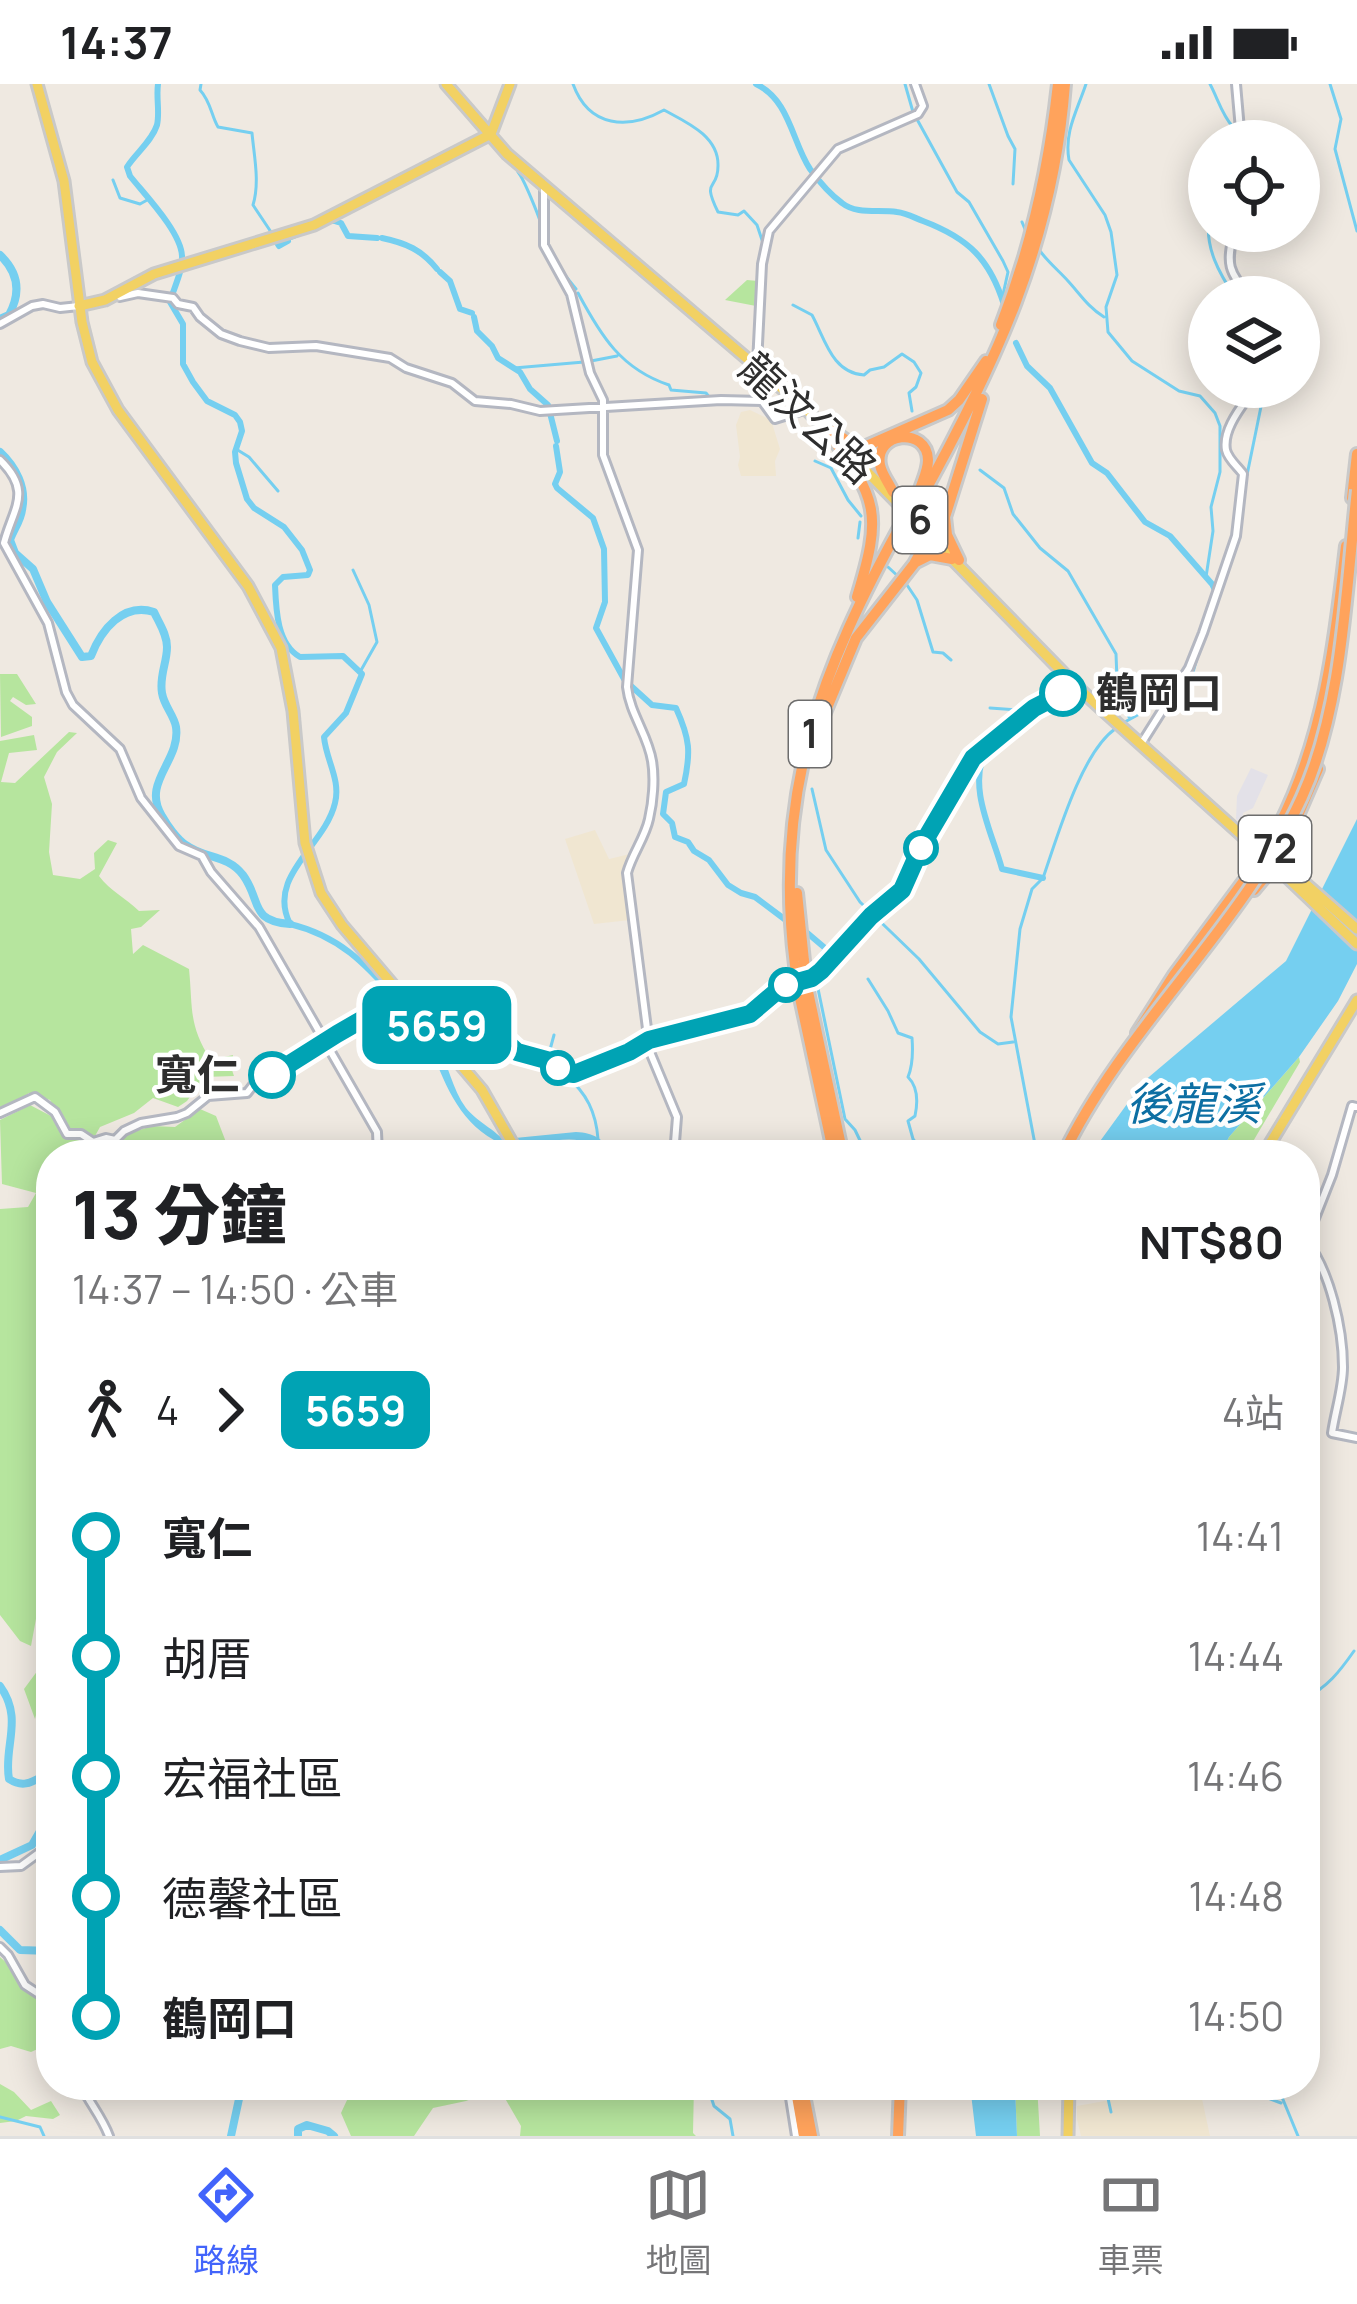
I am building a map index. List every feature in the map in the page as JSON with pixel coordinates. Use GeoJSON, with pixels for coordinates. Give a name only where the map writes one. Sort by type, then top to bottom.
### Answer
{"type":"FeatureCollection","features":[{"type":"Feature","properties":{"kind":"highway","name":"1"},"geometry":{"type":"LineString","coordinates":[[836,1140],[790,914],[793,816],[813,722],[838,648],[874,574],[971,406],[1004,338],[1047,205],[1062,121],[1061,84]]}},
{"type":"Feature","properties":{"kind":"highway","name":"1"},"geometry":{"type":"LineString","coordinates":[[916,503],[986,361],[1014,291],[1044,178],[1061,84]]}},
{"type":"Feature","properties":{"kind":"highway"},"geometry":{"type":"LineString","coordinates":[[956,560],[945,517],[1004,338]]}},
{"type":"Feature","properties":{"kind":"highway"},"geometry":{"type":"LineString","coordinates":[[826,427],[858,447],[870,446],[948,410],[986,361]]}},
{"type":"Feature","properties":{"kind":"highway"},"geometry":{"type":"LineString","coordinates":[[826,427],[862,479],[872,510],[869,559],[838,648]]}},
{"type":"Feature","properties":{"kind":"highway"},"geometry":{"type":"LineString","coordinates":[[864,465],[889,435]]}},
{"type":"Feature","properties":{"kind":"highway"},"geometry":{"type":"LineString","coordinates":[[893,492],[880,458],[885,445],[901,436],[916,440],[926,451],[928,467],[920,489]]}},
{"type":"Feature","properties":{"kind":"highway","name":"72"},"geometry":{"type":"LineString","coordinates":[[1069,1140],[1255,872],[1293,809],[1311,765],[1331,685],[1357,454]]}},
{"type":"Feature","properties":{"kind":"highway","name":"72"},"geometry":{"type":"LineString","coordinates":[[1135,1039],[1257,875],[1303,795],[1331,702],[1357,490]]}},
{"type":"Feature","properties":{"kind":"highway"},"geometry":{"type":"LineString","coordinates":[[814,739],[856,638],[914,564],[951,498]]}},
{"type":"Feature","properties":{"kind":"highway","name":"1"},"geometry":{"type":"LineString","coordinates":[[800,963],[796,864],[800,810],[814,739],[850,634],[905,522]]}},
{"type":"Feature","properties":{"kind":"highway"},"geometry":{"type":"LineString","coordinates":[[914,564],[930,555],[956,560]]}},
{"type":"Feature","properties":{"kind":"highway"},"geometry":{"type":"LineString","coordinates":[[1135,1039],[1166,1006],[1272,858],[1312,749],[1337,628]]}},
{"type":"Feature","properties":{"kind":"highway"},"geometry":{"type":"LineString","coordinates":[[1257,874],[1252,841],[1282,834],[1313,783],[1329,731],[1340,673],[1339,648]]}},
{"type":"Feature","properties":{"kind":"highway"},"geometry":{"type":"LineString","coordinates":[[798,2100],[804,2136]]}},
{"type":"Feature","properties":{"kind":"highway"},"geometry":{"type":"LineString","coordinates":[[896,2136],[897,2100]]}},
{"type":"Feature","properties":{"kind":"main road"},"geometry":{"type":"LineString","coordinates":[[38,84],[64,182],[79,306],[92,362],[111,398],[248,586],[285,661],[306,848],[314,875],[334,914],[398,999],[425,1022],[482,1090],[510,1140]]}},
{"type":"Feature","properties":{"kind":"main road","name":"龍汶公路"},"geometry":{"type":"LineString","coordinates":[[446,84],[507,154],[808,408],[1078,684],[1142,742]]}},
{"type":"Feature","properties":{"kind":"main road"},"geometry":{"type":"LineString","coordinates":[[79,306],[105,299],[154,274],[314,225],[491,134],[510,84]]}},
{"type":"Feature","properties":{"kind":"main road","name":"龍汶公路"},"geometry":{"type":"LineString","coordinates":[[864,465],[931,535]]}},
{"type":"Feature","properties":{"kind":"main road","name":"6"},"geometry":{"type":"LineString","coordinates":[[1142,742],[1272,858],[1283,876],[1357,936]]}},
{"type":"Feature","properties":{"kind":"main road"},"geometry":{"type":"LineString","coordinates":[[1275,1140],[1355,1012]]}},
{"type":"Feature","properties":{"kind":"main road"},"geometry":{"type":"LineString","coordinates":[[1070,2136],[1071,2100]]}},
{"type":"Feature","properties":{"kind":"street"},"geometry":{"type":"LineString","coordinates":[[757,364],[762,264],[769,231],[838,149],[916,116],[923,106],[915,84]]}},
{"type":"Feature","properties":{"kind":"street"},"geometry":{"type":"LineString","coordinates":[[1236,84],[1239,120]]}},
{"type":"Feature","properties":{"kind":"street"},"geometry":{"type":"LineString","coordinates":[[545,184],[544,245],[571,294],[590,374],[603,406],[603,455],[638,550],[628,694],[652,759],[652,786],[649,821],[627,873],[650,1052],[677,1117],[675,1140]]}},
{"type":"Feature","properties":{"kind":"street"},"geometry":{"type":"LineString","coordinates":[[105,299],[131,293],[171,298],[193,307],[221,334],[269,348],[316,346],[390,358],[452,382],[475,401],[552,411],[762,401],[775,419],[808,408]]}},
{"type":"Feature","properties":{"kind":"street"},"geometry":{"type":"LineString","coordinates":[[0,324],[32,306],[79,306]]}},
{"type":"Feature","properties":{"kind":"street"},"geometry":{"type":"LineString","coordinates":[[1142,742],[1190,668],[1236,536],[1244,474],[1226,446],[1241,408]]}},
{"type":"Feature","properties":{"kind":"street"},"geometry":{"type":"LineString","coordinates":[[0,460],[15,476],[19,492],[19,510],[4,543],[48,623],[73,705],[120,749],[141,798],[178,846],[202,856],[259,927],[377,1140]]}},
{"type":"Feature","properties":{"kind":"street"},"geometry":{"type":"LineString","coordinates":[[425,1022],[491,1035],[517,1052],[574,1074],[649,1040],[750,1014],[776,991],[803,985],[902,890],[973,758],[1038,706],[1078,684]]}},
{"type":"Feature","properties":{"kind":"street"},"geometry":{"type":"LineString","coordinates":[[115,1140],[141,1123],[187,1113],[205,1097],[243,1095],[257,1080],[398,999]]}},
{"type":"Feature","properties":{"kind":"street"},"geometry":{"type":"LineString","coordinates":[[0,1113],[35,1097],[56,1112],[67,1134],[90,1140]]}},
{"type":"Feature","properties":{"kind":"street"},"geometry":{"type":"LineString","coordinates":[[1320,1206],[1354,1106]]}},
{"type":"Feature","properties":{"kind":"street"},"geometry":{"type":"LineString","coordinates":[[1320,1268],[1332,1291],[1343,1366],[1332,1432],[1357,1438]]}},
{"type":"Feature","properties":{"kind":"street"},"geometry":{"type":"LineString","coordinates":[[0,1867],[20,1866],[36,1855]]}},
{"type":"Feature","properties":{"kind":"street"},"geometry":{"type":"LineString","coordinates":[[0,1947],[36,1991]]}},
{"type":"Feature","properties":{"kind":"street"},"geometry":{"type":"LineString","coordinates":[[88,2100],[103,2118],[109,2136]]}},
{"type":"Feature","properties":{"kind":"shaded area"},"geometry":{"type":"Polygon","coordinates":[[[750,410],[771,420],[780,449],[776,476],[741,476],[736,425],[741,412],[750,410]]]}},
{"type":"Feature","properties":{"kind":"shaded area"},"geometry":{"type":"Polygon","coordinates":[[[1251,768],[1268,775],[1253,808],[1243,813],[1242,824],[1236,819],[1237,796],[1251,768]]]}},
{"type":"Feature","properties":{"kind":"shaded area"},"geometry":{"type":"Polygon","coordinates":[[[595,830],[609,859],[630,854],[625,873],[630,920],[594,924],[565,839],[595,830]]]}},
{"type":"Feature","properties":{"kind":"shaded area"},"geometry":{"type":"Polygon","coordinates":[[[1110,2100],[1202,2100],[1210,2136],[1081,2136],[1077,2106],[1110,2100]]]}},
{"type":"Feature","properties":{"kind":"green space"},"geometry":{"type":"Polygon","coordinates":[[[747,280],[758,281],[756,306],[725,300],[747,280]]]}},
{"type":"Feature","properties":{"kind":"green space"},"geometry":{"type":"Polygon","coordinates":[[[0,674],[17,674],[36,704],[26,705],[13,697],[10,701],[32,717],[32,726],[1,737],[0,674]]]}},
{"type":"Feature","properties":{"kind":"green space"},"geometry":{"type":"Polygon","coordinates":[[[69,732],[77,733],[57,752],[44,777],[52,804],[49,852],[53,875],[80,879],[95,869],[94,853],[108,840],[117,843],[99,876],[139,911],[160,910],[141,927],[131,929],[133,954],[143,945],[189,969],[193,1016],[204,1048],[211,1060],[233,1055],[234,1076],[204,1077],[178,1107],[153,1098],[134,1113],[100,1127],[95,1136],[69,1131],[50,1100],[29,1093],[0,1108],[0,741],[34,735],[37,750],[9,753],[1,782],[15,783],[69,732]]]}},
{"type":"Feature","properties":{"kind":"green space"},"geometry":{"type":"Polygon","coordinates":[[[1299,1057],[1254,1140],[1229,1137],[1299,1057]]]}},
{"type":"Feature","properties":{"kind":"green space"},"geometry":{"type":"Polygon","coordinates":[[[30,1105],[51,1116],[61,1134],[78,1140],[36,1140],[36,1193],[2,1184],[0,1120],[30,1105]]]}},
{"type":"Feature","properties":{"kind":"green space"},"geometry":{"type":"Polygon","coordinates":[[[200,1109],[216,1116],[225,1140],[123,1140],[152,1126],[175,1127],[200,1109]]]}},
{"type":"Feature","properties":{"kind":"green space"},"geometry":{"type":"Polygon","coordinates":[[[36,1193],[36,1619],[31,1646],[20,1641],[0,1615],[0,1209],[28,1207],[36,1193]]]}},
{"type":"Feature","properties":{"kind":"green space"},"geometry":{"type":"Polygon","coordinates":[[[36,1673],[35,1719],[24,1689],[36,1673]]]}},
{"type":"Feature","properties":{"kind":"green space"},"geometry":{"type":"Polygon","coordinates":[[[0,1957],[36,1994],[36,2050],[0,2049],[0,1957]]]}},
{"type":"Feature","properties":{"kind":"green space"},"geometry":{"type":"Polygon","coordinates":[[[0,2084],[31,2110],[51,2101],[60,2115],[0,2123],[0,2084]]]}},
{"type":"Feature","properties":{"kind":"green space"},"geometry":{"type":"Polygon","coordinates":[[[347,2100],[469,2100],[433,2108],[414,2136],[351,2136],[341,2113],[347,2100]]]}},
{"type":"Feature","properties":{"kind":"green space"},"geometry":{"type":"Polygon","coordinates":[[[506,2100],[694,2100],[696,2136],[520,2136],[521,2126],[506,2100]]]}},
{"type":"Feature","properties":{"kind":"green space"},"geometry":{"type":"Polygon","coordinates":[[[1016,2100],[1038,2100],[1040,2136],[1017,2136],[1016,2100]]]}},
{"type":"Feature","properties":{"kind":"water","name":"後龍溪"},"geometry":{"type":"Polygon","coordinates":[[[1357,819],[1357,964],[1299,1057],[1228,1140],[1101,1140],[1143,1082],[1286,961],[1357,819]]]}},
{"type":"Feature","properties":{"kind":"water"},"geometry":{"type":"Polygon","coordinates":[[[400,1000],[437,1045],[466,1108],[503,1140],[481,1132],[461,1110],[426,1042],[395,1002],[400,1000]]]}},
{"type":"Feature","properties":{"kind":"water"},"geometry":{"type":"Polygon","coordinates":[[[576,1132],[600,1140],[516,1140],[576,1132]]]}},
{"type":"Feature","properties":{"kind":"water"},"geometry":{"type":"Polygon","coordinates":[[[972,2100],[1016,2100],[1017,2136],[976,2136],[972,2100]]]}},
{"type":"Feature","properties":{"kind":"waterway"},"geometry":{"type":"LineString","coordinates":[[158,84],[157,125],[127,167],[180,246],[181,267],[170,302],[183,324],[183,364],[207,401],[240,422],[235,452],[247,499],[284,527],[310,570],[308,575],[283,577],[275,585],[279,626],[287,644],[300,657],[343,656],[362,674],[346,713],[324,737],[336,786],[335,803],[291,876],[285,907],[290,924],[350,953],[397,1000]]}},
{"type":"Feature","properties":{"kind":"waterway"},"geometry":{"type":"LineString","coordinates":[[201,84],[218,127],[252,133],[253,205],[271,232]]}},
{"type":"Feature","properties":{"kind":"waterway"},"geometry":{"type":"LineString","coordinates":[[573,84],[580,99],[599,117],[637,121],[664,110],[700,131],[717,155],[711,189],[718,212],[738,215],[744,211],[757,225],[763,243]]}},
{"type":"Feature","properties":{"kind":"waterway"},"geometry":{"type":"LineString","coordinates":[[756,84],[776,100],[810,169],[833,196],[854,209],[904,213],[953,235],[984,263],[1004,305]]}},
{"type":"Feature","properties":{"kind":"waterway"},"geometry":{"type":"LineString","coordinates":[[905,84],[913,112],[1008,272],[1002,299]]}},
{"type":"Feature","properties":{"kind":"waterway"},"geometry":{"type":"LineString","coordinates":[[989,84],[1015,149],[1013,184]]}},
{"type":"Feature","properties":{"kind":"waterway"},"geometry":{"type":"LineString","coordinates":[[1086,84],[1068,150],[1069,160],[1111,232],[1117,275],[1106,307],[1108,332],[1132,361],[1179,391],[1200,396],[1220,426],[1220,472],[1211,507],[1213,531],[1206,577]]}},
{"type":"Feature","properties":{"kind":"waterway"},"geometry":{"type":"LineString","coordinates":[[1210,84],[1228,120]]}},
{"type":"Feature","properties":{"kind":"waterway"},"geometry":{"type":"LineString","coordinates":[[1330,84],[1341,119],[1335,149],[1357,231]]}},
{"type":"Feature","properties":{"kind":"waterway"},"geometry":{"type":"LineString","coordinates":[[518,172],[541,224]]}},
{"type":"Feature","properties":{"kind":"waterway"},"geometry":{"type":"LineString","coordinates":[[113,180],[120,198],[140,204],[149,199]]}},
{"type":"Feature","properties":{"kind":"waterway"},"geometry":{"type":"LineString","coordinates":[[291,237],[331,220],[341,223],[348,236],[377,238]]}},
{"type":"Feature","properties":{"kind":"waterway"},"geometry":{"type":"LineString","coordinates":[[1022,222],[1027,234]]}},
{"type":"Feature","properties":{"kind":"waterway"},"geometry":{"type":"LineString","coordinates":[[382,238],[413,248],[437,269]]}},
{"type":"Feature","properties":{"kind":"waterway"},"geometry":{"type":"LineString","coordinates":[[276,241],[279,246],[288,241]]}},
{"type":"Feature","properties":{"kind":"waterway"},"geometry":{"type":"LineString","coordinates":[[1040,251],[1104,317]]}},
{"type":"Feature","properties":{"kind":"waterway"},"geometry":{"type":"LineString","coordinates":[[1212,252],[1222,276]]}},
{"type":"Feature","properties":{"kind":"waterway"},"geometry":{"type":"LineString","coordinates":[[0,255],[11,269],[16,291],[9,315],[0,319]]}},
{"type":"Feature","properties":{"kind":"waterway"},"geometry":{"type":"LineString","coordinates":[[440,272],[450,281],[460,309],[472,313]]}},
{"type":"Feature","properties":{"kind":"waterway"},"geometry":{"type":"LineString","coordinates":[[564,274],[576,289]]}},
{"type":"Feature","properties":{"kind":"waterway"},"geometry":{"type":"LineString","coordinates":[[578,293],[604,337],[625,360],[671,390],[706,393],[710,398]]}},
{"type":"Feature","properties":{"kind":"waterway"},"geometry":{"type":"LineString","coordinates":[[793,305],[812,315],[831,353],[853,373],[864,375],[902,354],[914,362],[921,373],[909,393],[912,411]]}},
{"type":"Feature","properties":{"kind":"waterway"},"geometry":{"type":"LineString","coordinates":[[474,317],[477,331],[498,358],[520,372],[548,405],[557,441]]}},
{"type":"Feature","properties":{"kind":"waterway"},"geometry":{"type":"LineString","coordinates":[[1016,343],[1027,366],[1050,388],[1092,463],[1107,473],[1145,522],[1170,536],[1217,594]]}},
{"type":"Feature","properties":{"kind":"waterway"},"geometry":{"type":"LineString","coordinates":[[591,361],[617,356]]}},
{"type":"Feature","properties":{"kind":"waterway"},"geometry":{"type":"LineString","coordinates":[[514,368],[584,362]]}},
{"type":"Feature","properties":{"kind":"waterway"},"geometry":{"type":"LineString","coordinates":[[1247,475],[1261,408]]}},
{"type":"Feature","properties":{"kind":"waterway"},"geometry":{"type":"LineString","coordinates":[[556,446],[560,472],[555,484],[593,518],[604,549],[605,602],[596,628],[624,679]]}},
{"type":"Feature","properties":{"kind":"waterway"},"geometry":{"type":"LineString","coordinates":[[236,449],[278,491]]}},
{"type":"Feature","properties":{"kind":"waterway"},"geometry":{"type":"LineString","coordinates":[[0,452],[15,471],[23,494],[10,540],[15,553],[33,569],[47,602],[82,657],[91,656],[107,628],[132,611],[154,612],[162,629],[167,647],[162,693],[176,727],[173,750],[156,793],[164,820],[186,845],[237,868],[268,919],[290,924]]}},
{"type":"Feature","properties":{"kind":"waterway"},"geometry":{"type":"LineString","coordinates":[[815,461],[831,468],[861,516]]}},
{"type":"Feature","properties":{"kind":"waterway"},"geometry":{"type":"LineString","coordinates":[[980,470],[1004,488],[1013,514],[1040,548],[1068,571],[1116,654],[1117,680],[1129,717]]}},
{"type":"Feature","properties":{"kind":"waterway"},"geometry":{"type":"LineString","coordinates":[[1241,522],[1246,480]]}},
{"type":"Feature","properties":{"kind":"waterway"},"geometry":{"type":"LineString","coordinates":[[858,538],[860,522]]}},
{"type":"Feature","properties":{"kind":"waterway"},"geometry":{"type":"LineString","coordinates":[[1230,563],[1237,543]]}},
{"type":"Feature","properties":{"kind":"waterway"},"geometry":{"type":"LineString","coordinates":[[888,567],[900,578]]}},
{"type":"Feature","properties":{"kind":"waterway"},"geometry":{"type":"LineString","coordinates":[[353,570],[369,605],[377,642],[360,672]]}},
{"type":"Feature","properties":{"kind":"waterway"},"geometry":{"type":"LineString","coordinates":[[905,582],[917,600],[933,652],[951,660]]}},
{"type":"Feature","properties":{"kind":"waterway"},"geometry":{"type":"LineString","coordinates":[[1123,723],[1154,706],[1166,677],[1193,672],[1199,651]]}},
{"type":"Feature","properties":{"kind":"waterway"},"geometry":{"type":"LineString","coordinates":[[630,685],[652,705],[676,708],[684,728],[688,746],[684,784],[666,792],[663,814],[672,823],[675,837],[709,860],[728,885],[755,897],[787,921]]}},
{"type":"Feature","properties":{"kind":"waterway"},"geometry":{"type":"LineString","coordinates":[[990,708],[1023,713]]}},
{"type":"Feature","properties":{"kind":"waterway"},"geometry":{"type":"LineString","coordinates":[[987,745],[1005,729]]}},
{"type":"Feature","properties":{"kind":"waterway"},"geometry":{"type":"LineString","coordinates":[[1034,1140],[1011,1017],[1020,929],[1032,889],[1043,878],[1081,776],[1115,729]]}},
{"type":"Feature","properties":{"kind":"waterway"},"geometry":{"type":"LineString","coordinates":[[986,750],[980,794],[1002,869],[1043,878]]}},
{"type":"Feature","properties":{"kind":"waterway"},"geometry":{"type":"LineString","coordinates":[[791,761],[796,766]]}},
{"type":"Feature","properties":{"kind":"waterway"},"geometry":{"type":"LineString","coordinates":[[812,789],[826,850],[860,902],[919,959],[980,1032],[998,1044],[1013,1042]]}},
{"type":"Feature","properties":{"kind":"waterway"},"geometry":{"type":"LineString","coordinates":[[805,931],[825,948]]}},
{"type":"Feature","properties":{"kind":"waterway"},"geometry":{"type":"LineString","coordinates":[[815,973],[815,962],[825,948],[839,947]]}},
{"type":"Feature","properties":{"kind":"waterway"},"geometry":{"type":"LineString","coordinates":[[816,979],[845,1119],[860,1140]]}},
{"type":"Feature","properties":{"kind":"waterway"},"geometry":{"type":"LineString","coordinates":[[868,979],[898,1033],[912,1038],[908,1077],[917,1105],[915,1116],[908,1121],[914,1140]]}},
{"type":"Feature","properties":{"kind":"waterway"},"geometry":{"type":"LineString","coordinates":[[548,1057],[554,1035]]}},
{"type":"Feature","properties":{"kind":"waterway"},"geometry":{"type":"LineString","coordinates":[[566,1076],[589,1104],[598,1139]]}},
{"type":"Feature","properties":{"kind":"waterway"},"geometry":{"type":"LineString","coordinates":[[1320,1689],[1354,1651]]}},
{"type":"Feature","properties":{"kind":"waterway"},"geometry":{"type":"LineString","coordinates":[[0,1686],[11,1710],[9,1779],[26,1783],[36,1780]]}},
{"type":"Feature","properties":{"kind":"waterway"},"geometry":{"type":"LineString","coordinates":[[0,1860],[32,1845],[36,1838]]}},
{"type":"Feature","properties":{"kind":"waterway"},"geometry":{"type":"LineString","coordinates":[[0,1930],[20,1950],[36,1951]]}},
{"type":"Feature","properties":{"kind":"waterway"},"geometry":{"type":"LineString","coordinates":[[231,2136],[239,2100]]}},
{"type":"Feature","properties":{"kind":"waterway"},"geometry":{"type":"LineString","coordinates":[[712,2100],[730,2119],[733,2136]]}},
{"type":"Feature","properties":{"kind":"waterway"},"geometry":{"type":"LineString","coordinates":[[1108,2100],[1111,2112]]}},
{"type":"Feature","properties":{"kind":"waterway"},"geometry":{"type":"LineString","coordinates":[[1273,2100],[1281,2103]]}},
{"type":"Feature","properties":{"kind":"waterway"},"geometry":{"type":"LineString","coordinates":[[1283,2100],[1298,2136]]}},
{"type":"Feature","properties":{"kind":"waterway"},"geometry":{"type":"LineString","coordinates":[[0,2117],[40,2127],[44,2136]]}},
{"type":"Feature","properties":{"kind":"waterway"},"geometry":{"type":"LineString","coordinates":[[298,2136],[298,2129],[307,2125],[334,2136]]}},
{"type":"Feature","properties":{"kind":"bus line","name":"5659"},"geometry":{"type":"LineString","coordinates":[[272,1075],[403,996],[425,1022],[491,1035],[517,1052],[574,1074],[649,1040],[750,1014],[783,986],[821,971],[900,892],[973,758],[1034,708],[1063,693]]}},
{"type":"Feature","properties":{"kind":"place","name":"鶴岡口"},"geometry":{"type":"Point","coordinates":[1063,693]}},
{"type":"Feature","properties":{"kind":"place","name":"寬仁"},"geometry":{"type":"Point","coordinates":[272,1075]}}]}
